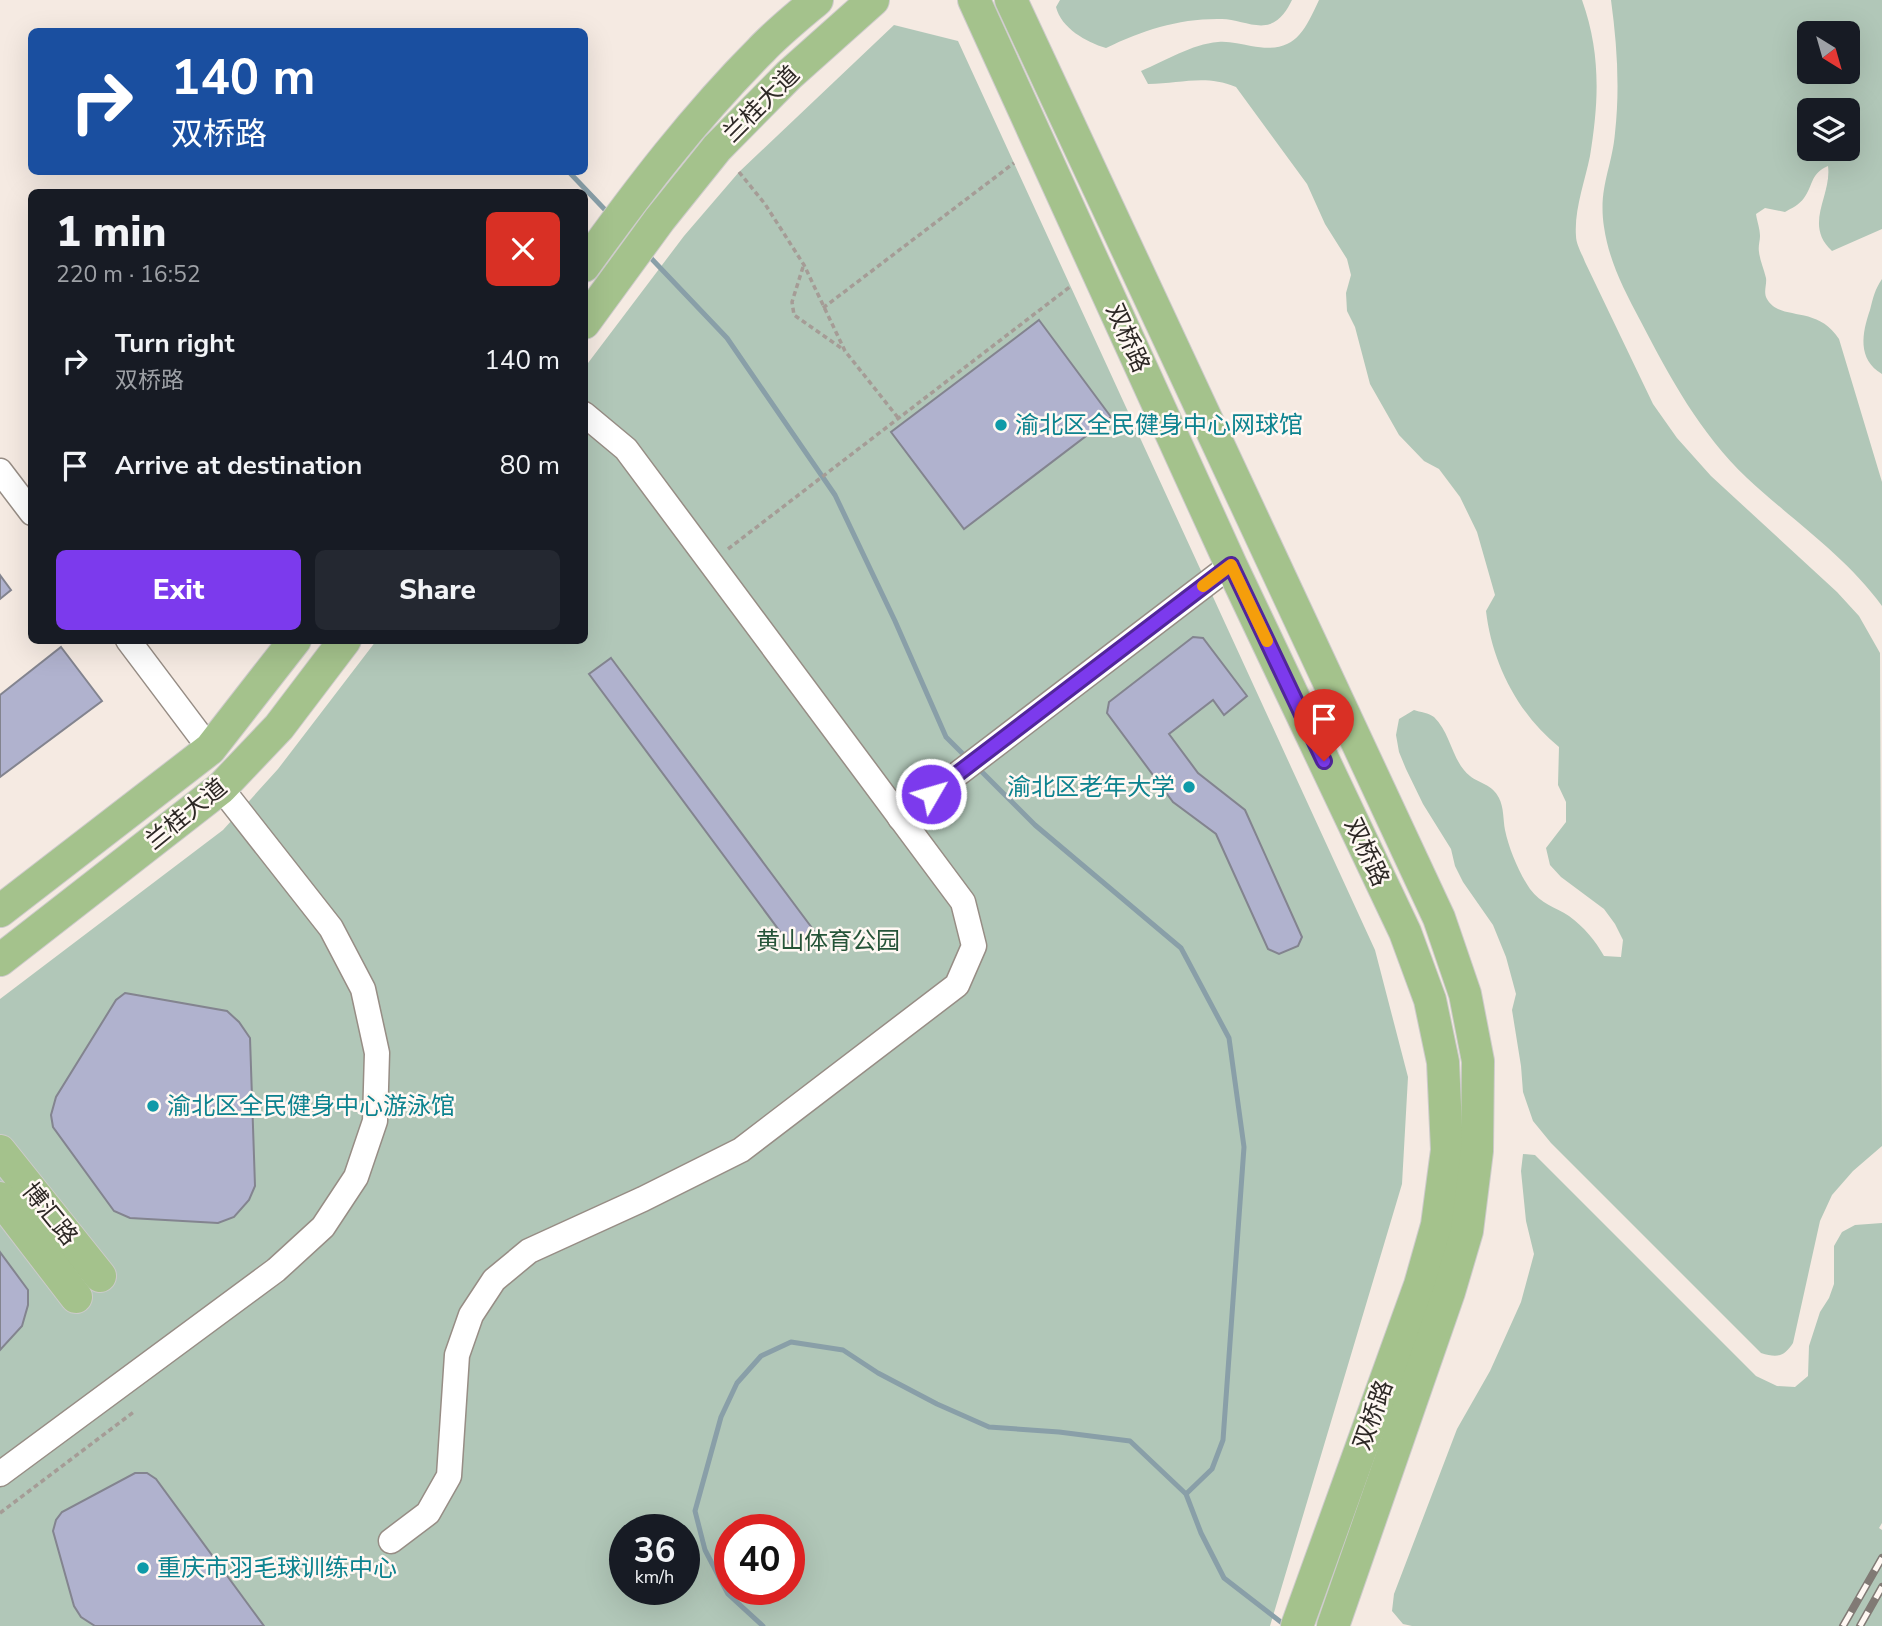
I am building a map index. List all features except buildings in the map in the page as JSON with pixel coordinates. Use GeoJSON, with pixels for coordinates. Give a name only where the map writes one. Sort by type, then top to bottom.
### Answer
{"type":"FeatureCollection","features":[{"type":"Feature","properties":{"kind":"main road","name":"兰桂大道"},"geometry":{"type":"LineString","coordinates":[[588,262],[634,196],[761,49],[817,0]]}},
{"type":"Feature","properties":{"kind":"main road","name":"兰桂大道"},"geometry":{"type":"LineString","coordinates":[[588,318],[660,219],[717,148],[789,75],[873,0]]}},
{"type":"Feature","properties":{"kind":"main road","name":"双桥路"},"geometry":{"type":"LineString","coordinates":[[974,0],[1231,565],[1405,932],[1430,1000],[1443,1062],[1447,1150],[1437,1225],[1420,1285],[1297,1626]]}},
{"type":"Feature","properties":{"kind":"main road","name":"双桥路"},"geometry":{"type":"LineString","coordinates":[[1011,0],[1439,918],[1465,994],[1478,1061],[1477,1151],[1467,1231],[1449,1292],[1333,1626]]}},
{"type":"Feature","properties":{"kind":"main road","name":"兰桂大道"},"geometry":{"type":"LineString","coordinates":[[0,911],[210,749],[292,644]]}},
{"type":"Feature","properties":{"kind":"main road","name":"兰桂大道"},"geometry":{"type":"LineString","coordinates":[[0,960],[221,788],[279,727],[342,644]]}},
{"type":"Feature","properties":{"kind":"main road","name":"博汇路"},"geometry":{"type":"LineString","coordinates":[[0,1151],[100,1276]]}},
{"type":"Feature","properties":{"kind":"main road","name":"博汇路"},"geometry":{"type":"LineString","coordinates":[[0,1198],[76,1297]]}},
{"type":"Feature","properties":{"kind":"street"},"geometry":{"type":"LineString","coordinates":[[391,1541],[428,1513],[449,1476],[457,1355],[471,1315],[494,1280],[529,1251],[741,1150],[957,985],[974,946],[963,902],[626,449],[588,417]]}},
{"type":"Feature","properties":{"kind":"street"},"geometry":{"type":"LineString","coordinates":[[0,471],[28,508]]}},
{"type":"Feature","properties":{"kind":"street"},"geometry":{"type":"LineString","coordinates":[[900,818],[1231,565]]}},
{"type":"Feature","properties":{"kind":"street"},"geometry":{"type":"LineString","coordinates":[[131,644],[210,749]]}},
{"type":"Feature","properties":{"kind":"street"},"geometry":{"type":"LineString","coordinates":[[0,1474],[276,1270],[323,1227],[356,1177],[375,1121],[377,1053],[363,989],[331,928],[221,788]]}},
{"type":"Feature","properties":{"kind":"street"},"geometry":{"type":"LineString","coordinates":[[76,1297],[100,1276]]}},
{"type":"Feature","properties":{"kind":"path"},"geometry":{"type":"LineString","coordinates":[[823,308],[1014,163]]}},
{"type":"Feature","properties":{"kind":"path"},"geometry":{"type":"LineString","coordinates":[[739,172],[765,204],[804,265],[845,351],[899,419]]}},
{"type":"Feature","properties":{"kind":"path"},"geometry":{"type":"LineString","coordinates":[[804,265],[792,302],[794,315],[845,351]]}},
{"type":"Feature","properties":{"kind":"path"},"geometry":{"type":"LineString","coordinates":[[710,563],[1071,286]]}},
{"type":"Feature","properties":{"kind":"path"},"geometry":{"type":"LineString","coordinates":[[0,1513],[135,1411]]}},
{"type":"Feature","properties":{"kind":"green space"},"geometry":{"type":"Polygon","coordinates":[[[1060,0],[1292,0],[1286,11],[1270,24],[1259,25],[1228,19],[1177,23],[1106,48],[1090,42],[1069,28],[1056,7],[1060,0]]]}},
{"type":"Feature","properties":{"kind":"green space"},"geometry":{"type":"Polygon","coordinates":[[[1319,0],[1582,0],[1593,39],[1596,77],[1593,136],[1576,226],[1577,242],[1585,262],[1653,404],[1677,438],[1711,476],[1837,592],[1859,616],[1880,653],[1882,1146],[1853,1171],[1832,1195],[1820,1221],[1793,1343],[1780,1355],[1761,1353],[1551,1143],[1533,1121],[1523,1092],[1512,1010],[1516,994],[1506,957],[1493,925],[1463,882],[1451,849],[1423,804],[1399,752],[1396,735],[1399,719],[1414,710],[1434,717],[1464,770],[1493,790],[1499,798],[1509,845],[1530,889],[1543,902],[1580,925],[1604,956],[1621,957],[1623,940],[1604,909],[1561,877],[1550,865],[1546,848],[1566,822],[1566,802],[1558,785],[1559,747],[1544,734],[1519,703],[1501,668],[1494,650],[1486,611],[1495,595],[1477,532],[1460,497],[1439,469],[1424,461],[1399,435],[1370,384],[1355,327],[1347,311],[1346,293],[1351,275],[1347,259],[1325,224],[1307,184],[1236,87],[1203,80],[1148,84],[1141,71],[1208,43],[1226,42],[1265,48],[1287,44],[1302,32],[1319,0]]]}},
{"type":"Feature","properties":{"kind":"green space"},"geometry":{"type":"Polygon","coordinates":[[[1611,0],[1882,0],[1882,229],[1832,251],[1824,241],[1819,220],[1828,166],[1815,176],[1800,203],[1785,212],[1765,208],[1756,214],[1767,299],[1781,310],[1820,321],[1839,339],[1882,482],[1882,606],[1852,571],[1730,461],[1700,424],[1651,342],[1623,286],[1609,252],[1603,213],[1604,189],[1617,116],[1617,66],[1611,0]]]}},
{"type":"Feature","properties":{"kind":"green space","name":"黄山体育公园"},"geometry":{"type":"Polygon","coordinates":[[[894,25],[958,41],[1375,950],[1408,1077],[1402,1184],[1270,1626],[0,1626],[0,999],[223,830],[278,769],[374,644],[588,644],[588,363],[684,236],[739,172],[894,25]]]}},
{"type":"Feature","properties":{"kind":"green space"},"geometry":{"type":"Polygon","coordinates":[[[1882,279],[1882,374],[1868,361],[1864,336],[1874,294],[1882,279]]]}},
{"type":"Feature","properties":{"kind":"green space"},"geometry":{"type":"Polygon","coordinates":[[[1523,1154],[1535,1155],[1756,1376],[1777,1386],[1795,1387],[1808,1376],[1809,1346],[1820,1312],[1834,1284],[1834,1246],[1842,1232],[1855,1225],[1882,1223],[1882,1523],[1879,1528],[1882,1530],[1882,1626],[1412,1626],[1403,1624],[1392,1611],[1394,1594],[1457,1429],[1490,1371],[1521,1302],[1534,1254],[1526,1221],[1521,1171],[1523,1154]]]}},
{"type":"Feature","properties":{"kind":"waterway"},"geometry":{"type":"LineString","coordinates":[[572,175],[585,189]]}},
{"type":"Feature","properties":{"kind":"waterway"},"geometry":{"type":"LineString","coordinates":[[588,192],[610,215]]}},
{"type":"Feature","properties":{"kind":"waterway"},"geometry":{"type":"LineString","coordinates":[[648,255],[727,338],[835,495],[946,737],[968,759]]}},
{"type":"Feature","properties":{"kind":"waterway"},"geometry":{"type":"LineString","coordinates":[[978,768],[1035,825],[1181,948],[1229,1038],[1244,1147],[1223,1440],[1212,1469],[1186,1494]]}},
{"type":"Feature","properties":{"kind":"waterway"},"geometry":{"type":"LineString","coordinates":[[763,1626],[728,1594],[705,1550],[695,1511],[721,1417],[737,1383],[761,1356],[791,1342],[843,1350],[878,1373],[989,1427],[1130,1441],[1186,1494],[1201,1533],[1224,1578],[1286,1626]]}},
{"type":"Feature","properties":{"kind":"railway"},"geometry":{"type":"LineString","coordinates":[[1843,1626],[1882,1558]]}},
{"type":"Feature","properties":{"kind":"railway"},"geometry":{"type":"LineString","coordinates":[[1860,1626],[1882,1587]]}},
{"type":"Feature","properties":{"kind":"slow traffic"},"geometry":{"type":"LineString","coordinates":[[1203,586],[1231,565],[1267,641]]}},
{"type":"Feature","properties":{"kind":"place","name":"渝北区全民健身中心网球馆"},"geometry":{"type":"Point","coordinates":[1001,425]}},
{"type":"Feature","properties":{"kind":"place","name":"渝北区老年大学"},"geometry":{"type":"Point","coordinates":[1189,787]}},
{"type":"Feature","properties":{"kind":"place","name":"渝北区全民健身中心游泳馆"},"geometry":{"type":"Point","coordinates":[153,1106]}},
{"type":"Feature","properties":{"kind":"place","name":"重庆市羽毛球训练中心"},"geometry":{"type":"Point","coordinates":[143,1568]}},
{"type":"Feature","properties":{"kind":"route"},"geometry":{"type":"LineString","coordinates":[[931,794],[1231,565],[1324,761]]}}]}
